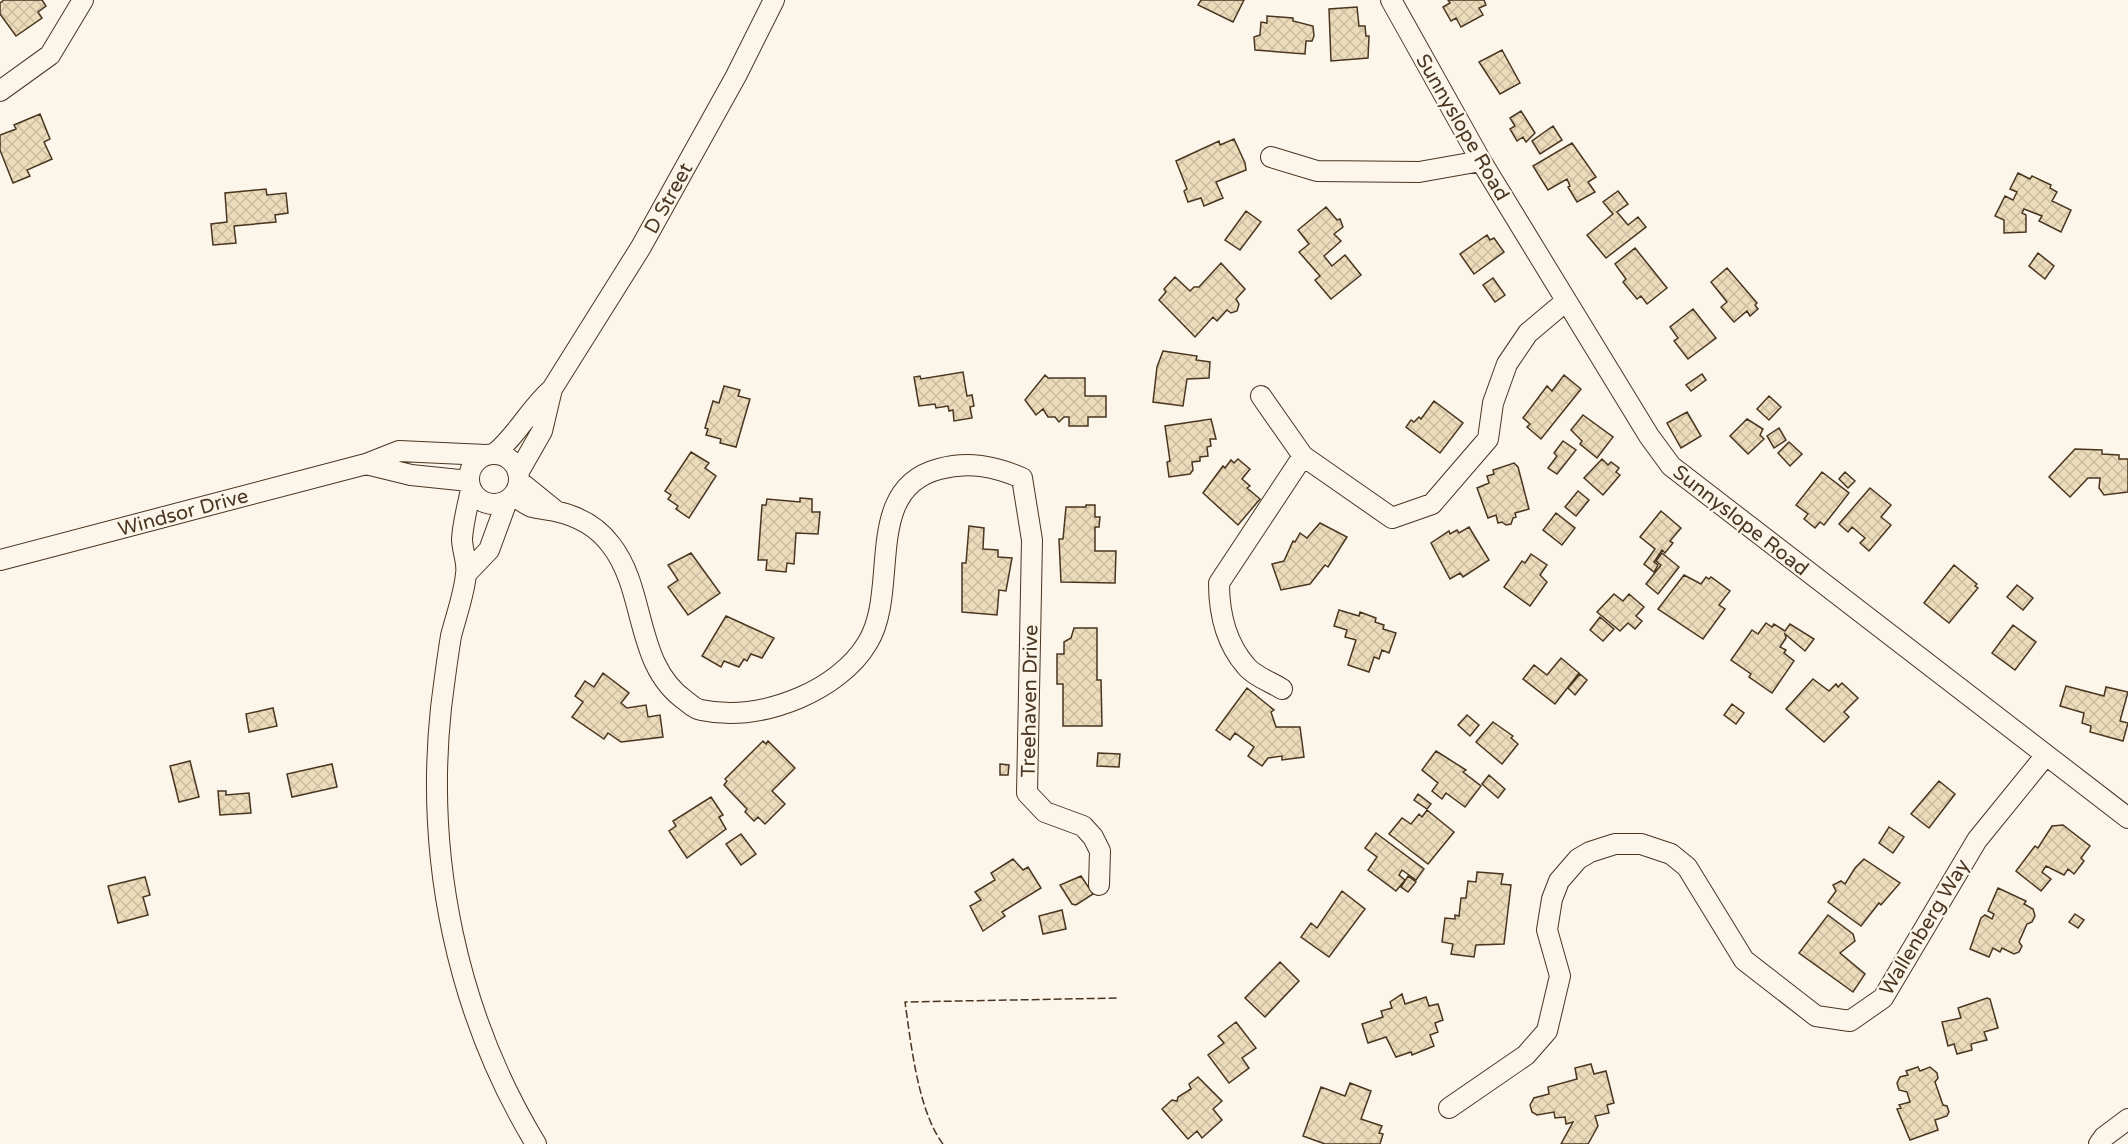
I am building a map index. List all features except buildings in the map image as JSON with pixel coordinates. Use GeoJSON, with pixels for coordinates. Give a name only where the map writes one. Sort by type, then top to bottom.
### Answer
{"type":"FeatureCollection","features":[{"type":"Feature","properties":{"kind":"street"},"geometry":{"type":"LineString","coordinates":[[0,90],[50,55],[83,0]]}},
{"type":"Feature","properties":{"kind":"street","name":"D Street"},"geometry":{"type":"LineString","coordinates":[[490,455],[508,443],[534,405],[552,389],[641,248],[752,46],[774,0]]}},
{"type":"Feature","properties":{"kind":"street","name":"Sunnyslope Road"},"geometry":{"type":"LineString","coordinates":[[1391,0],[1481,161],[1649,436],[1671,466],[2128,818]]}},
{"type":"Feature","properties":{"kind":"street"},"geometry":{"type":"LineString","coordinates":[[1271,158],[1317,171],[1419,172],[1462,167],[1481,161]]}},
{"type":"Feature","properties":{"kind":"street"},"geometry":{"type":"LineString","coordinates":[[1262,396],[1303,456],[1392,518],[1432,504],[1488,439],[1493,403],[1507,364],[1528,333],[1566,301]]}},
{"type":"Feature","properties":{"kind":"street","name":"D Street"},"geometry":{"type":"LineString","coordinates":[[467,573],[489,550],[514,487],[542,430],[552,389]]}},
{"type":"Feature","properties":{"kind":"street","name":"Windsor Drive"},"geometry":{"type":"LineString","coordinates":[[0,560],[366,464],[399,451],[490,455]]}},
{"type":"Feature","properties":{"kind":"street"},"geometry":{"type":"LineString","coordinates":[[470,485],[483,501],[499,503],[514,487],[509,459],[490,455],[473,465],[470,485],[462,540],[467,573],[451,637],[441,710],[438,784],[440,845],[447,907],[476,1023],[502,1082],[536,1144]]}},
{"type":"Feature","properties":{"kind":"street"},"geometry":{"type":"LineString","coordinates":[[1282,689],[1247,668],[1228,638],[1220,608],[1220,584],[1303,456]]}},
{"type":"Feature","properties":{"kind":"street","name":"Windsor Drive"},"geometry":{"type":"LineString","coordinates":[[366,464],[411,475],[470,485]]}},
{"type":"Feature","properties":{"kind":"street","name":"Treehaven Drive"},"geometry":{"type":"LineString","coordinates":[[514,487],[556,511],[592,524],[613,546],[628,578],[652,658],[671,691],[698,710],[732,715],[783,705],[820,689],[848,667],[869,642],[880,608],[892,510],[907,486],[928,471],[957,464],[996,467],[1022,478],[1032,540],[1027,793],[1045,812],[1083,826],[1093,837],[1100,851],[1099,885]]}},
{"type":"Feature","properties":{"kind":"street","name":"Wallenberg Way"},"geometry":{"type":"LineString","coordinates":[[1449,1108],[1526,1055],[1547,1030],[1560,976],[1547,930],[1548,914],[1559,881],[1567,869],[1584,855],[1604,846],[1627,843],[1654,846],[1671,854],[1686,867],[1744,960],[1816,1016],[1850,1021],[1883,999],[1977,840],[2046,755]]}},
{"type":"Feature","properties":{"kind":"street"},"geometry":{"type":"LineString","coordinates":[[2099,1144],[2104,1137],[2128,1119]]}},
{"type":"Feature","properties":{"kind":"fence"},"geometry":{"type":"LineString","coordinates":[[943,1144],[934,1130],[922,1096],[913,1057],[905,1002],[1119,998]]}}]}
